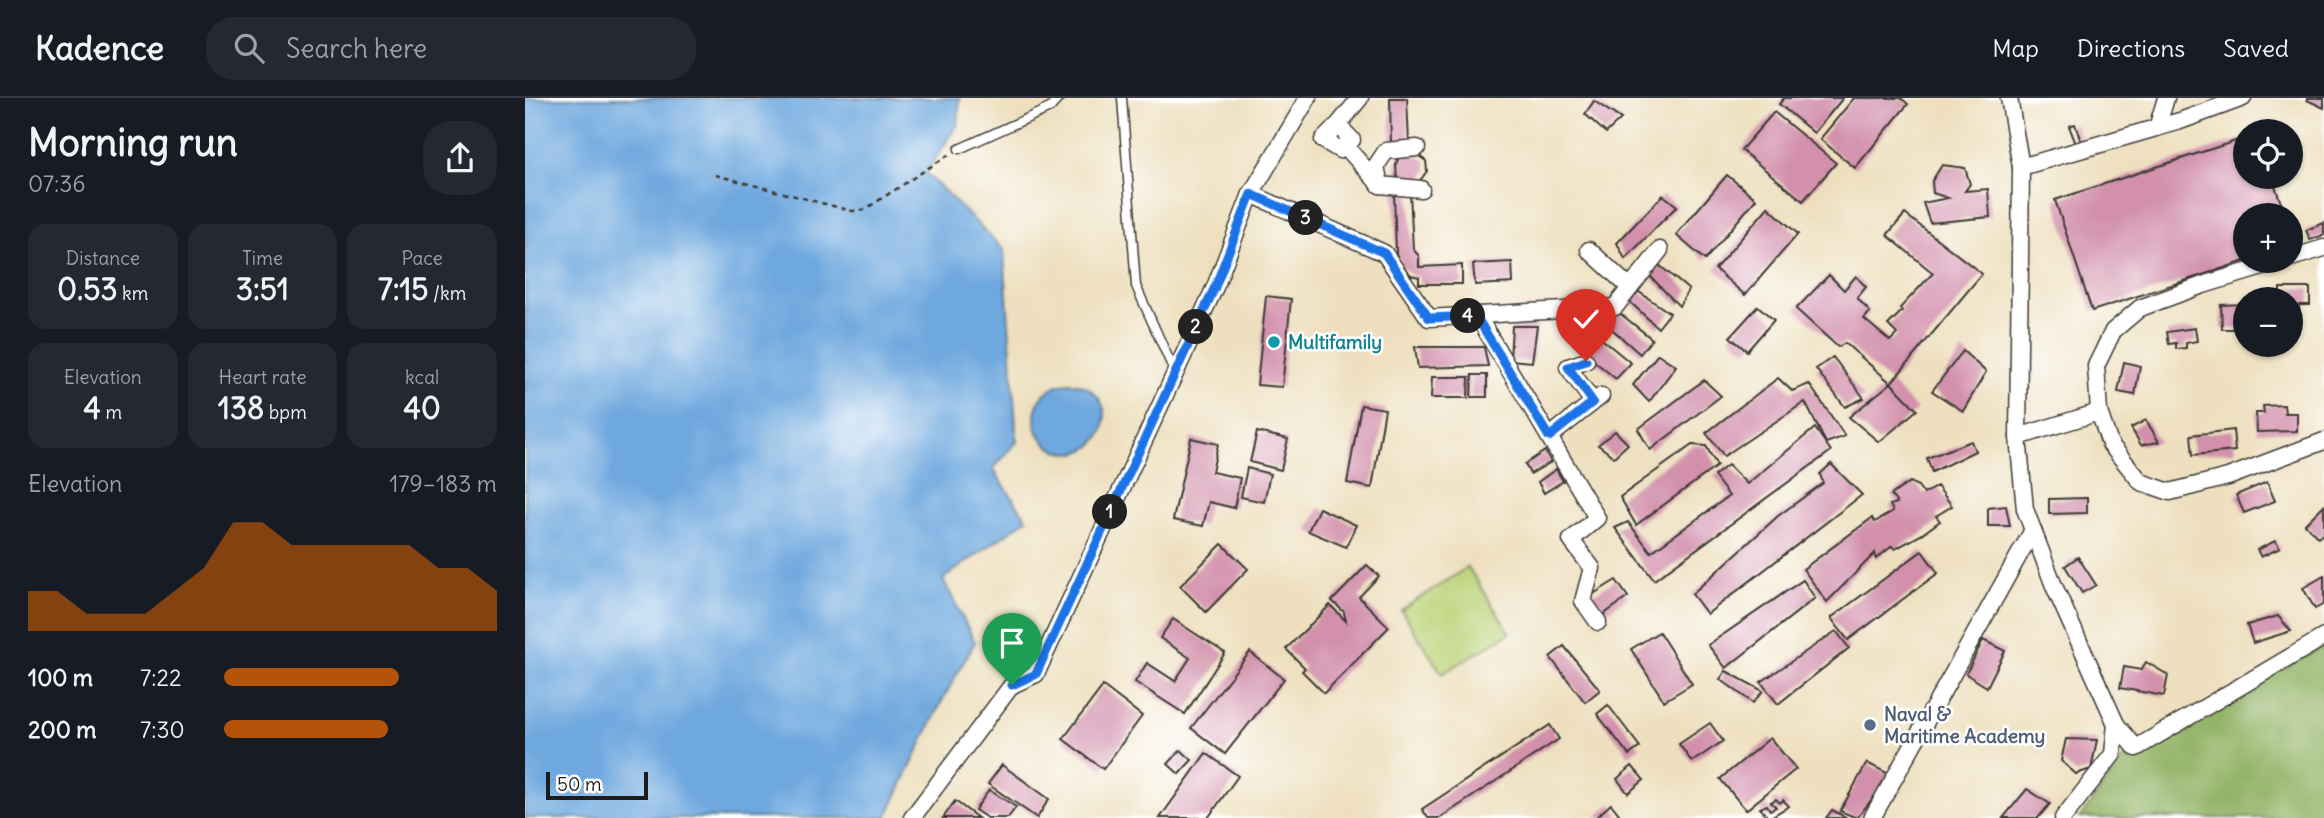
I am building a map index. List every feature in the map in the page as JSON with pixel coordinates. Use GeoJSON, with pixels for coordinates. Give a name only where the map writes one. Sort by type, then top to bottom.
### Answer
{"type":"FeatureCollection","features":[{"type":"Feature","properties":{"kind":"street"},"geometry":{"type":"LineString","coordinates":[[912,818],[1012,685],[1036,674],[1215,287],[1251,194],[1308,98]]}},
{"type":"Feature","properties":{"kind":"street"},"geometry":{"type":"LineString","coordinates":[[1360,98],[1323,140],[1340,150],[1345,146],[1380,185],[1421,189]]}},
{"type":"Feature","properties":{"kind":"street"},"geometry":{"type":"LineString","coordinates":[[2009,98],[2021,167],[2018,437],[2025,509],[2054,586],[2116,724],[2136,748],[2324,637]]}},
{"type":"Feature","properties":{"kind":"street"},"geometry":{"type":"LineString","coordinates":[[2157,128],[2167,98]]}},
{"type":"Feature","properties":{"kind":"street"},"geometry":{"type":"LineString","coordinates":[[2021,167],[2157,128],[2243,98]]}},
{"type":"Feature","properties":{"kind":"street"},"geometry":{"type":"LineString","coordinates":[[1380,185],[1376,166],[1386,152],[1417,148]]}},
{"type":"Feature","properties":{"kind":"street"},"geometry":{"type":"LineString","coordinates":[[1251,194],[1384,253],[1429,318],[1615,307],[1660,250]]}},
{"type":"Feature","properties":{"kind":"street"},"geometry":{"type":"LineString","coordinates":[[2303,254],[2324,248]]}},
{"type":"Feature","properties":{"kind":"street"},"geometry":{"type":"LineString","coordinates":[[1589,250],[1630,288]]}},
{"type":"Feature","properties":{"kind":"street"},"geometry":{"type":"LineString","coordinates":[[2243,273],[2140,308],[2113,331],[2096,366],[2099,412],[2110,444],[2141,482],[2170,492],[2228,477],[2324,441]]}},
{"type":"Feature","properties":{"kind":"street"},"geometry":{"type":"LineString","coordinates":[[1476,316],[1597,518],[1571,540],[1591,569],[1583,601],[1598,622]]}},
{"type":"Feature","properties":{"kind":"street"},"geometry":{"type":"LineString","coordinates":[[1549,437],[1597,399],[1568,367],[1586,361]]}},
{"type":"Feature","properties":{"kind":"street"},"geometry":{"type":"LineString","coordinates":[[2018,437],[2099,412]]}},
{"type":"Feature","properties":{"kind":"street"},"geometry":{"type":"LineString","coordinates":[[1873,818],[2033,530]]}},
{"type":"Feature","properties":{"kind":"street"},"geometry":{"type":"LineString","coordinates":[[2063,818],[2113,754],[2116,724]]}},
{"type":"Feature","properties":{"kind":"lane"},"geometry":{"type":"LineString","coordinates":[[959,149],[1049,108],[1059,98]]}},
{"type":"Feature","properties":{"kind":"lane"},"geometry":{"type":"LineString","coordinates":[[1122,98],[1136,286],[1175,373]]}},
{"type":"Feature","properties":{"kind":"path"},"geometry":{"type":"LineString","coordinates":[[715,175],[852,211],[864,210],[933,163],[959,149]]}},
{"type":"Feature","properties":{"kind":"green space"},"geometry":{"type":"Polygon","coordinates":[[[1468,567],[1510,633],[1442,674],[1401,610],[1468,567]]]}},
{"type":"Feature","properties":{"kind":"green space"},"geometry":{"type":"Polygon","coordinates":[[[2324,646],[2324,818],[2080,818],[2127,753],[2324,646]]]}},
{"type":"Feature","properties":{"kind":"water"},"geometry":{"type":"Polygon","coordinates":[[[525,98],[960,98],[958,124],[926,173],[1004,250],[1017,442],[993,469],[1027,519],[943,579],[975,642],[942,701],[886,818],[525,818],[525,98]]]}},
{"type":"Feature","properties":{"kind":"water"},"geometry":{"type":"Polygon","coordinates":[[[1077,383],[1090,389],[1099,398],[1103,404],[1103,432],[1095,443],[1084,451],[1063,453],[1045,443],[1037,432],[1035,411],[1045,393],[1056,385],[1077,383]]]}},
{"type":"Feature","properties":{"kind":"building"},"geometry":{"type":"Polygon","coordinates":[[[1390,98],[1407,98],[1409,143],[1391,143],[1390,98]]]}},
{"type":"Feature","properties":{"kind":"building"},"geometry":{"type":"Polygon","coordinates":[[[1784,98],[1843,98],[1814,133],[1779,104],[1784,98]]]}},
{"type":"Feature","properties":{"kind":"building"},"geometry":{"type":"Polygon","coordinates":[[[1854,98],[1901,98],[1908,104],[1855,168],[1820,139],[1854,98]]]}},
{"type":"Feature","properties":{"kind":"building"},"geometry":{"type":"Polygon","coordinates":[[[2324,98],[2324,108],[2307,100],[2324,98]]]}},
{"type":"Feature","properties":{"kind":"building"},"geometry":{"type":"Polygon","coordinates":[[[1594,101],[1621,119],[1606,133],[1585,114],[1594,101]]]}},
{"type":"Feature","properties":{"kind":"building"},"geometry":{"type":"Polygon","coordinates":[[[1774,112],[1836,163],[1803,201],[1741,150],[1774,112]]]}},
{"type":"Feature","properties":{"kind":"building"},"geometry":{"type":"Polygon","coordinates":[[[2075,124],[2081,142],[2076,144],[2069,126],[2075,124]]]}},
{"type":"Feature","properties":{"kind":"building"},"geometry":{"type":"Polygon","coordinates":[[[2233,142],[2233,189],[2276,189],[2281,203],[2233,203],[2233,265],[2092,311],[2055,200],[2233,142]]]}},
{"type":"Feature","properties":{"kind":"building"},"geometry":{"type":"Polygon","coordinates":[[[1407,153],[1416,154],[1426,161],[1427,171],[1419,182],[1397,180],[1398,159],[1407,153]]]}},
{"type":"Feature","properties":{"kind":"building"},"geometry":{"type":"Polygon","coordinates":[[[1942,165],[1965,168],[1970,184],[1965,191],[1988,189],[1990,217],[1930,223],[1923,203],[1948,198],[1933,193],[1932,181],[1942,165]]]}},
{"type":"Feature","properties":{"kind":"building"},"geometry":{"type":"Polygon","coordinates":[[[1727,175],[1756,199],[1705,260],[1676,235],[1727,175]]]}},
{"type":"Feature","properties":{"kind":"building"},"geometry":{"type":"Polygon","coordinates":[[[1394,193],[1410,193],[1413,249],[1419,256],[1419,267],[1462,265],[1462,284],[1419,284],[1419,277],[1411,275],[1402,266],[1396,254],[1394,193]]]}},
{"type":"Feature","properties":{"kind":"building"},"geometry":{"type":"Polygon","coordinates":[[[1663,195],[1677,206],[1625,259],[1617,243],[1663,195]]]}},
{"type":"Feature","properties":{"kind":"building"},"geometry":{"type":"Polygon","coordinates":[[[1768,207],[1798,234],[1745,295],[1715,269],[1768,207]]]}},
{"type":"Feature","properties":{"kind":"building"},"geometry":{"type":"Polygon","coordinates":[[[1905,214],[1982,274],[1891,383],[1845,343],[1838,347],[1796,309],[1829,275],[1844,290],[1856,276],[1866,287],[1857,298],[1870,312],[1864,319],[1890,341],[1897,334],[1888,325],[1933,273],[1887,235],[1905,214]]]}},
{"type":"Feature","properties":{"kind":"building"},"geometry":{"type":"Polygon","coordinates":[[[2324,223],[2324,235],[2310,240],[2306,230],[2324,223]]]}},
{"type":"Feature","properties":{"kind":"building"},"geometry":{"type":"Polygon","coordinates":[[[1512,262],[1513,283],[1475,285],[1473,264],[1512,262]]]}},
{"type":"Feature","properties":{"kind":"building"},"geometry":{"type":"Polygon","coordinates":[[[1659,265],[1689,290],[1679,306],[1649,275],[1659,265]]]}},
{"type":"Feature","properties":{"kind":"building"},"geometry":{"type":"Polygon","coordinates":[[[2303,288],[2310,288],[2310,305],[2303,305],[2303,288]]]}},
{"type":"Feature","properties":{"kind":"building"},"geometry":{"type":"Polygon","coordinates":[[[1636,290],[1670,313],[1658,328],[1629,301],[1636,290]]]}},
{"type":"Feature","properties":{"kind":"building","name":"Multifamily"},"geometry":{"type":"Polygon","coordinates":[[[1266,296],[1291,299],[1282,387],[1257,385],[1266,296]]]}},
{"type":"Feature","properties":{"kind":"building"},"geometry":{"type":"Polygon","coordinates":[[[2233,304],[2233,329],[2222,329],[2221,305],[2233,304]]]}},
{"type":"Feature","properties":{"kind":"building"},"geometry":{"type":"Polygon","coordinates":[[[1758,306],[1774,320],[1747,351],[1730,337],[1758,306]]]}},
{"type":"Feature","properties":{"kind":"building"},"geometry":{"type":"Polygon","coordinates":[[[1617,311],[1652,339],[1640,354],[1604,322],[1617,311]]]}},
{"type":"Feature","properties":{"kind":"building"},"geometry":{"type":"Polygon","coordinates":[[[1512,326],[1537,326],[1532,362],[1510,360],[1512,326]]]}},
{"type":"Feature","properties":{"kind":"building"},"geometry":{"type":"Polygon","coordinates":[[[2195,328],[2197,341],[2186,343],[2186,348],[2176,349],[2176,343],[2169,344],[2167,332],[2195,328]]]}},
{"type":"Feature","properties":{"kind":"building"},"geometry":{"type":"Polygon","coordinates":[[[1598,336],[1631,363],[1616,379],[1582,351],[1598,336]]]}},
{"type":"Feature","properties":{"kind":"building"},"geometry":{"type":"Polygon","coordinates":[[[1415,347],[1484,347],[1488,366],[1418,368],[1415,347]]]}},
{"type":"Feature","properties":{"kind":"building"},"geometry":{"type":"Polygon","coordinates":[[[1963,351],[1986,372],[1963,411],[1932,391],[1963,351]]]}},
{"type":"Feature","properties":{"kind":"building"},"geometry":{"type":"Polygon","coordinates":[[[1658,354],[1676,366],[1649,402],[1633,385],[1658,354]]]}},
{"type":"Feature","properties":{"kind":"building"},"geometry":{"type":"Polygon","coordinates":[[[1833,357],[1864,398],[1845,407],[1816,369],[1833,357]]]}},
{"type":"Feature","properties":{"kind":"building"},"geometry":{"type":"Polygon","coordinates":[[[2124,362],[2140,366],[2135,395],[2118,392],[2124,362]]]}},
{"type":"Feature","properties":{"kind":"building"},"geometry":{"type":"Polygon","coordinates":[[[1472,375],[1487,375],[1487,397],[1471,397],[1472,375]]]}},
{"type":"Feature","properties":{"kind":"building"},"geometry":{"type":"Polygon","coordinates":[[[1432,377],[1469,377],[1468,398],[1431,398],[1432,377]]]}},
{"type":"Feature","properties":{"kind":"building"},"geometry":{"type":"Polygon","coordinates":[[[1778,378],[1792,391],[1809,384],[1845,436],[1826,443],[1805,402],[1724,456],[1706,433],[1778,378]]]}},
{"type":"Feature","properties":{"kind":"building"},"geometry":{"type":"Polygon","coordinates":[[[1704,380],[1721,396],[1650,450],[1638,429],[1704,380]]]}},
{"type":"Feature","properties":{"kind":"building"},"geometry":{"type":"Polygon","coordinates":[[[1891,383],[1917,410],[1879,442],[1849,417],[1891,383]]]}},
{"type":"Feature","properties":{"kind":"building"},"geometry":{"type":"Polygon","coordinates":[[[1361,405],[1385,409],[1372,488],[1347,483],[1361,405]]]}},
{"type":"Feature","properties":{"kind":"building"},"geometry":{"type":"Polygon","coordinates":[[[2284,405],[2285,413],[2297,413],[2297,431],[2257,432],[2256,413],[2264,413],[2263,406],[2284,405]]]}},
{"type":"Feature","properties":{"kind":"building"},"geometry":{"type":"Polygon","coordinates":[[[2146,420],[2159,442],[2141,445],[2131,428],[2146,420]]]}},
{"type":"Feature","properties":{"kind":"building"},"geometry":{"type":"Polygon","coordinates":[[[1815,428],[1831,451],[1654,580],[1615,528],[1628,522],[1651,552],[1729,496],[1714,476],[1728,465],[1747,484],[1815,428]]]}},
{"type":"Feature","properties":{"kind":"building"},"geometry":{"type":"Polygon","coordinates":[[[2233,430],[2235,451],[2193,455],[2191,435],[2233,430]]]}},
{"type":"Feature","properties":{"kind":"building"},"geometry":{"type":"Polygon","coordinates":[[[1615,431],[1628,444],[1614,457],[1598,445],[1615,431]]]}},
{"type":"Feature","properties":{"kind":"building"},"geometry":{"type":"Polygon","coordinates":[[[1257,432],[1288,439],[1281,470],[1250,462],[1257,432]]]}},
{"type":"Feature","properties":{"kind":"building"},"geometry":{"type":"Polygon","coordinates":[[[1191,438],[1218,444],[1212,472],[1240,478],[1234,508],[1209,502],[1203,526],[1173,520],[1191,438]]]}},
{"type":"Feature","properties":{"kind":"building"},"geometry":{"type":"Polygon","coordinates":[[[1971,441],[1975,451],[1932,472],[1927,458],[1971,441]]]}},
{"type":"Feature","properties":{"kind":"building"},"geometry":{"type":"Polygon","coordinates":[[[1692,445],[1706,446],[1717,466],[1636,525],[1620,497],[1692,445]]]}},
{"type":"Feature","properties":{"kind":"building"},"geometry":{"type":"Polygon","coordinates":[[[1545,451],[1551,462],[1530,474],[1525,464],[1545,451]]]}},
{"type":"Feature","properties":{"kind":"building"},"geometry":{"type":"Polygon","coordinates":[[[1831,464],[1862,495],[1707,614],[1692,594],[1778,516],[1823,483],[1820,474],[1831,464]]]}},
{"type":"Feature","properties":{"kind":"building"},"geometry":{"type":"Polygon","coordinates":[[[1247,468],[1270,474],[1264,502],[1241,497],[1247,468]]]}},
{"type":"Feature","properties":{"kind":"building"},"geometry":{"type":"Polygon","coordinates":[[[1556,469],[1563,481],[1544,493],[1538,482],[1556,469]]]}},
{"type":"Feature","properties":{"kind":"building"},"geometry":{"type":"Polygon","coordinates":[[[1910,482],[1918,486],[1924,494],[1937,486],[1952,506],[1936,516],[1940,521],[1921,535],[1895,549],[1892,546],[1876,559],[1875,553],[1827,602],[1803,569],[1872,518],[1875,522],[1893,511],[1890,505],[1897,503],[1891,495],[1910,482]]]}},
{"type":"Feature","properties":{"kind":"building"},"geometry":{"type":"Polygon","coordinates":[[[2267,482],[2275,501],[2244,513],[2236,495],[2267,482]]]}},
{"type":"Feature","properties":{"kind":"building"},"geometry":{"type":"Polygon","coordinates":[[[2087,498],[2087,513],[2049,514],[2049,499],[2087,498]]]}},
{"type":"Feature","properties":{"kind":"building"},"geometry":{"type":"Polygon","coordinates":[[[2324,505],[2324,533],[2318,538],[2305,524],[2324,505]]]}},
{"type":"Feature","properties":{"kind":"building"},"geometry":{"type":"Polygon","coordinates":[[[2006,506],[2010,526],[1988,526],[1988,508],[2006,506]]]}},
{"type":"Feature","properties":{"kind":"building"},"geometry":{"type":"Polygon","coordinates":[[[1319,508],[1356,525],[1346,547],[1308,531],[1319,508]]]}},
{"type":"Feature","properties":{"kind":"building"},"geometry":{"type":"Polygon","coordinates":[[[2275,541],[2280,548],[2261,557],[2257,550],[2275,541]]]}},
{"type":"Feature","properties":{"kind":"building"},"geometry":{"type":"Polygon","coordinates":[[[1222,544],[1248,569],[1206,612],[1180,586],[1222,544]]]}},
{"type":"Feature","properties":{"kind":"building"},"geometry":{"type":"Polygon","coordinates":[[[1922,551],[1938,573],[1848,640],[1831,618],[1922,551]]]}},
{"type":"Feature","properties":{"kind":"building"},"geometry":{"type":"Polygon","coordinates":[[[2078,557],[2096,585],[2082,593],[2065,566],[2078,557]]]}},
{"type":"Feature","properties":{"kind":"building"},"geometry":{"type":"Polygon","coordinates":[[[1367,565],[1379,576],[1359,597],[1389,627],[1324,693],[1302,671],[1305,668],[1286,649],[1330,605],[1346,621],[1344,612],[1332,601],[1367,565]]]}},
{"type":"Feature","properties":{"kind":"building"},"geometry":{"type":"Polygon","coordinates":[[[2324,576],[2324,604],[2315,609],[2303,588],[2324,576]]]}},
{"type":"Feature","properties":{"kind":"building"},"geometry":{"type":"Polygon","coordinates":[[[1616,580],[1628,597],[1600,617],[1587,598],[1616,580]]]}},
{"type":"Feature","properties":{"kind":"building"},"geometry":{"type":"Polygon","coordinates":[[[1803,580],[1815,598],[1726,668],[1708,645],[1803,580]]]}},
{"type":"Feature","properties":{"kind":"building"},"geometry":{"type":"Polygon","coordinates":[[[2278,616],[2291,631],[2253,643],[2247,625],[2278,616]]]}},
{"type":"Feature","properties":{"kind":"building"},"geometry":{"type":"Polygon","coordinates":[[[1173,619],[1225,653],[1185,714],[1135,682],[1147,663],[1175,681],[1190,658],[1160,638],[1173,619]]]}},
{"type":"Feature","properties":{"kind":"building"},"geometry":{"type":"Polygon","coordinates":[[[1836,631],[1849,648],[1778,704],[1761,682],[1836,631]]]}},
{"type":"Feature","properties":{"kind":"building"},"geometry":{"type":"Polygon","coordinates":[[[1659,632],[1692,684],[1664,701],[1631,649],[1659,632]]]}},
{"type":"Feature","properties":{"kind":"building"},"geometry":{"type":"Polygon","coordinates":[[[1983,640],[2005,651],[1987,687],[1966,674],[1983,640]]]}},
{"type":"Feature","properties":{"kind":"building"},"geometry":{"type":"Polygon","coordinates":[[[1564,646],[1600,690],[1585,702],[1550,657],[1564,646]]]}},
{"type":"Feature","properties":{"kind":"building"},"geometry":{"type":"Polygon","coordinates":[[[1250,652],[1284,679],[1225,754],[1191,728],[1250,652]]]}},
{"type":"Feature","properties":{"kind":"building"},"geometry":{"type":"Polygon","coordinates":[[[2146,662],[2168,675],[2164,696],[2120,688],[2124,667],[2141,670],[2146,662]]]}},
{"type":"Feature","properties":{"kind":"building"},"geometry":{"type":"Polygon","coordinates":[[[1726,671],[1763,691],[1753,703],[1720,679],[1726,671]]]}},
{"type":"Feature","properties":{"kind":"building"},"geometry":{"type":"Polygon","coordinates":[[[1103,686],[1142,716],[1103,769],[1063,739],[1103,686]]]}},
{"type":"Feature","properties":{"kind":"building"},"geometry":{"type":"Polygon","coordinates":[[[1608,705],[1640,747],[1629,755],[1597,714],[1608,705]]]}},
{"type":"Feature","properties":{"kind":"building"},"geometry":{"type":"Polygon","coordinates":[[[1710,723],[1723,741],[1692,762],[1679,744],[1710,723]]]}},
{"type":"Feature","properties":{"kind":"building"},"geometry":{"type":"Polygon","coordinates":[[[1550,725],[1559,739],[1440,818],[1428,818],[1422,809],[1550,725]]]}},
{"type":"Feature","properties":{"kind":"building"},"geometry":{"type":"Polygon","coordinates":[[[1770,738],[1796,769],[1746,810],[1720,779],[1770,738]]]}},
{"type":"Feature","properties":{"kind":"building"},"geometry":{"type":"Polygon","coordinates":[[[2066,739],[2097,740],[2091,769],[2076,774],[2061,761],[2066,739]]]}},
{"type":"Feature","properties":{"kind":"building"},"geometry":{"type":"Polygon","coordinates":[[[1181,750],[1192,760],[1179,774],[1168,764],[1181,750]]]}},
{"type":"Feature","properties":{"kind":"building"},"geometry":{"type":"Polygon","coordinates":[[[1206,753],[1238,776],[1208,818],[1160,818],[1206,753]]]}},
{"type":"Feature","properties":{"kind":"building"},"geometry":{"type":"Polygon","coordinates":[[[1867,763],[1891,775],[1857,818],[1840,811],[1867,763]]]}},
{"type":"Feature","properties":{"kind":"building"},"geometry":{"type":"Polygon","coordinates":[[[1002,765],[1049,799],[1037,818],[988,784],[1002,765]]]}},
{"type":"Feature","properties":{"kind":"building"},"geometry":{"type":"Polygon","coordinates":[[[1632,766],[1644,780],[1628,793],[1617,779],[1632,766]]]}},
{"type":"Feature","properties":{"kind":"building"},"geometry":{"type":"Polygon","coordinates":[[[2027,789],[2050,804],[2038,818],[2003,818],[2027,789]]]}},
{"type":"Feature","properties":{"kind":"building"},"geometry":{"type":"Polygon","coordinates":[[[989,790],[1016,807],[1008,818],[987,818],[975,810],[989,790]]]}},
{"type":"Feature","properties":{"kind":"building"},"geometry":{"type":"Polygon","coordinates":[[[1776,799],[1780,803],[1783,800],[1789,806],[1769,818],[1760,808],[1767,805],[1770,810],[1776,807],[1771,802],[1776,799]]]}},
{"type":"Feature","properties":{"kind":"building"},"geometry":{"type":"Polygon","coordinates":[[[955,801],[978,818],[943,818],[955,801]]]}},
{"type":"Feature","properties":{"kind":"building"},"geometry":{"type":"Polygon","coordinates":[[[1611,804],[1619,814],[1615,818],[1595,818],[1611,804]]]}},
{"type":"Feature","properties":{"kind":"building"},"geometry":{"type":"Polygon","coordinates":[[[1832,810],[1847,818],[1826,818],[1832,810]]]}},
{"type":"Feature","properties":{"kind":"place","name":"Multifamily"},"geometry":{"type":"Point","coordinates":[1274,342]}},
{"type":"Feature","properties":{"kind":"place","name":"Naval & Maritime Academy"},"geometry":{"type":"Point","coordinates":[1870,725]}},
{"type":"Feature","properties":{"kind":"route"},"geometry":{"type":"LineString","coordinates":[[1012,685],[1036,674],[1215,287],[1251,194],[1384,253],[1429,318],[1476,316],[1549,437],[1593,402],[1568,367],[1586,361]]}}]}
